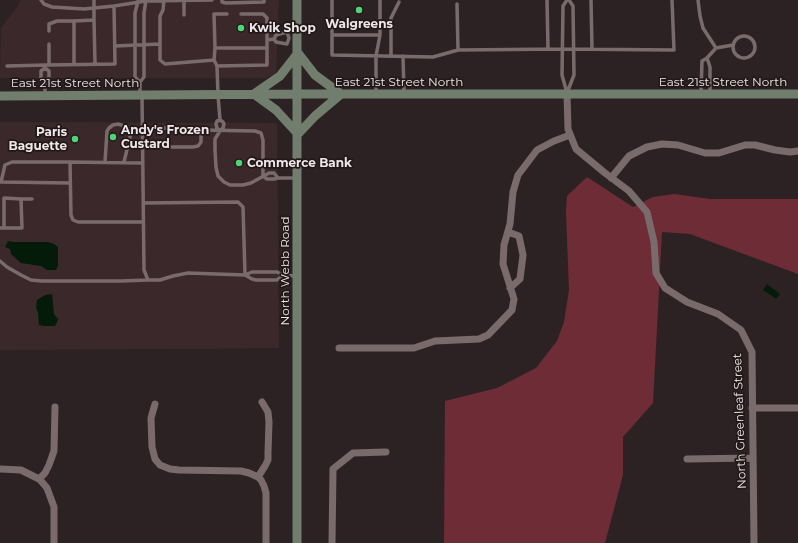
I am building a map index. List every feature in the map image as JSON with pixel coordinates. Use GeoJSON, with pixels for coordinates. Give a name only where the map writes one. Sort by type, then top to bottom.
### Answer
{"type":"FeatureCollection","features":[{"type":"Feature","properties":{"kind":"main road","name":"North Webb Road"},"geometry":{"type":"LineString","coordinates":[[297,0],[293,38],[298,53],[297,543]]}},
{"type":"Feature","properties":{"kind":"main road"},"geometry":{"type":"LineString","coordinates":[[298,53],[315,75],[341,94],[315,116],[298,134],[276,110],[254,94],[282,75],[298,53]]}},
{"type":"Feature","properties":{"kind":"main road","name":"East 21st Street North"},"geometry":{"type":"LineString","coordinates":[[0,96],[254,94],[798,94]]}},
{"type":"Feature","properties":{"kind":"street","name":"North Greenleaf Street"},"geometry":{"type":"LineString","coordinates":[[567,94],[568,129],[576,149],[611,178],[630,191],[647,212],[654,242],[656,273],[665,288],[687,302],[718,314],[741,330],[752,352],[754,543]]}},
{"type":"Feature","properties":{"kind":"street"},"geometry":{"type":"LineString","coordinates":[[339,348],[414,348],[435,341],[479,339],[488,335],[512,310],[514,299],[503,264],[504,245],[510,224],[513,192],[518,175],[537,150],[570,135]]}},
{"type":"Feature","properties":{"kind":"street"},"geometry":{"type":"LineString","coordinates":[[611,178],[630,156],[647,147],[662,144],[678,145],[705,153],[719,153],[745,145],[755,145],[790,152],[798,151]]}},
{"type":"Feature","properties":{"kind":"street"},"geometry":{"type":"LineString","coordinates":[[508,232],[519,236],[523,255],[520,279],[510,288]]}},
{"type":"Feature","properties":{"kind":"street"},"geometry":{"type":"LineString","coordinates":[[258,477],[268,460],[268,412],[262,402]]}},
{"type":"Feature","properties":{"kind":"street"},"geometry":{"type":"LineString","coordinates":[[156,404],[151,418],[152,447],[155,459],[160,465],[170,469],[179,470],[241,470],[258,477],[261,480],[266,493],[266,543]]}},
{"type":"Feature","properties":{"kind":"street"},"geometry":{"type":"LineString","coordinates":[[39,479],[45,473],[54,450],[54,407]]}},
{"type":"Feature","properties":{"kind":"street"},"geometry":{"type":"LineString","coordinates":[[752,408],[798,408]]}},
{"type":"Feature","properties":{"kind":"street"},"geometry":{"type":"LineString","coordinates":[[332,543],[333,469],[353,453],[386,452]]}},
{"type":"Feature","properties":{"kind":"street"},"geometry":{"type":"LineString","coordinates":[[687,459],[753,458]]}},
{"type":"Feature","properties":{"kind":"street"},"geometry":{"type":"LineString","coordinates":[[0,469],[21,470],[39,479],[47,488],[54,507],[54,543]]}},
{"type":"Feature","properties":{"kind":"lane"},"geometry":{"type":"LineString","coordinates":[[41,0],[44,4],[52,7],[84,9],[114,6],[124,2],[146,0],[212,0]]}},
{"type":"Feature","properties":{"kind":"lane"},"geometry":{"type":"LineString","coordinates":[[94,0],[94,64]]}},
{"type":"Feature","properties":{"kind":"lane"},"geometry":{"type":"LineString","coordinates":[[140,82],[144,77],[144,13],[146,0]]}},
{"type":"Feature","properties":{"kind":"lane"},"geometry":{"type":"LineString","coordinates":[[164,0],[163,10],[160,16],[160,60],[165,64],[214,60]]}},
{"type":"Feature","properties":{"kind":"lane"},"geometry":{"type":"LineString","coordinates":[[184,0],[184,15]]}},
{"type":"Feature","properties":{"kind":"lane"},"geometry":{"type":"LineString","coordinates":[[222,0],[222,2],[226,3],[264,1]]}},
{"type":"Feature","properties":{"kind":"lane"},"geometry":{"type":"LineString","coordinates":[[332,0],[332,55],[433,57],[458,50],[674,50],[672,0]]}},
{"type":"Feature","properties":{"kind":"lane"},"geometry":{"type":"LineString","coordinates":[[376,94],[376,56],[380,35],[380,0]]}},
{"type":"Feature","properties":{"kind":"lane"},"geometry":{"type":"LineString","coordinates":[[547,0],[548,49]]}},
{"type":"Feature","properties":{"kind":"lane"},"geometry":{"type":"LineString","coordinates":[[568,0],[573,6],[574,75],[567,94],[562,75],[563,6],[568,0]]}},
{"type":"Feature","properties":{"kind":"lane"},"geometry":{"type":"LineString","coordinates":[[591,0],[592,49]]}},
{"type":"Feature","properties":{"kind":"lane"},"geometry":{"type":"LineString","coordinates":[[698,0],[703,28],[716,48]]}},
{"type":"Feature","properties":{"kind":"lane"},"geometry":{"type":"LineString","coordinates":[[138,1],[135,13],[136,77],[140,82],[141,95],[144,270],[148,280]]}},
{"type":"Feature","properties":{"kind":"lane"},"geometry":{"type":"LineString","coordinates":[[391,56],[391,18],[399,2]]}},
{"type":"Feature","properties":{"kind":"lane"},"geometry":{"type":"LineString","coordinates":[[457,4],[458,50]]}},
{"type":"Feature","properties":{"kind":"lane"},"geometry":{"type":"LineString","coordinates":[[7,66],[115,64],[114,6]]}},
{"type":"Feature","properties":{"kind":"lane"},"geometry":{"type":"LineString","coordinates":[[227,14],[214,14],[214,60],[217,66],[220,120],[224,124],[215,140],[216,167],[218,176],[230,185],[243,185],[251,183],[269,173],[274,173],[278,178]]}},
{"type":"Feature","properties":{"kind":"lane"},"geometry":{"type":"LineString","coordinates":[[217,66],[243,63],[267,65],[267,18],[263,14],[242,14]]}},
{"type":"Feature","properties":{"kind":"lane"},"geometry":{"type":"LineString","coordinates":[[49,30],[49,24],[57,21],[94,20]]}},
{"type":"Feature","properties":{"kind":"lane"},"geometry":{"type":"LineString","coordinates":[[74,21],[74,64]]}},
{"type":"Feature","properties":{"kind":"lane"},"geometry":{"type":"LineString","coordinates":[[267,40],[274,39],[276,35],[287,32],[293,38],[288,44],[276,42],[274,39]]}},
{"type":"Feature","properties":{"kind":"lane"},"geometry":{"type":"LineString","coordinates":[[332,36],[380,35]]}},
{"type":"Feature","properties":{"kind":"lane"},"geometry":{"type":"LineString","coordinates":[[748,37],[754,43],[753,54],[740,58],[734,53],[733,45],[737,38],[748,37]]}},
{"type":"Feature","properties":{"kind":"lane"},"geometry":{"type":"LineString","coordinates":[[45,95],[45,82],[41,78],[42,71],[46,66],[49,44]]}},
{"type":"Feature","properties":{"kind":"lane"},"geometry":{"type":"LineString","coordinates":[[115,46],[160,44]]}},
{"type":"Feature","properties":{"kind":"lane"},"geometry":{"type":"LineString","coordinates":[[705,94],[701,64],[702,61],[707,58],[716,48],[733,45]]}},
{"type":"Feature","properties":{"kind":"lane"},"geometry":{"type":"LineString","coordinates":[[215,48],[226,50],[252,50],[267,48]]}},
{"type":"Feature","properties":{"kind":"lane"},"geometry":{"type":"LineString","coordinates":[[403,56],[404,94]]}},
{"type":"Feature","properties":{"kind":"lane"},"geometry":{"type":"LineString","coordinates":[[705,94],[710,67],[707,58]]}},
{"type":"Feature","properties":{"kind":"lane"},"geometry":{"type":"LineString","coordinates":[[220,120],[217,121],[216,124],[217,128],[220,130]]}},
{"type":"Feature","properties":{"kind":"lane"},"geometry":{"type":"LineString","coordinates":[[105,162],[107,131],[113,125],[118,124],[128,127],[131,131],[124,162]]}},
{"type":"Feature","properties":{"kind":"lane"},"geometry":{"type":"LineString","coordinates":[[142,128],[255,130],[261,133],[263,140],[263,176]]}},
{"type":"Feature","properties":{"kind":"lane"},"geometry":{"type":"LineString","coordinates":[[142,147],[198,146],[201,142],[201,130]]}},
{"type":"Feature","properties":{"kind":"lane"},"geometry":{"type":"LineString","coordinates":[[70,183],[0,182],[5,165],[12,162],[142,163]]}},
{"type":"Feature","properties":{"kind":"lane"},"geometry":{"type":"LineString","coordinates":[[70,162],[71,215],[73,220],[78,222],[143,222]]}},
{"type":"Feature","properties":{"kind":"lane"},"geometry":{"type":"LineString","coordinates":[[263,176],[267,179],[298,178]]}},
{"type":"Feature","properties":{"kind":"lane"},"geometry":{"type":"LineString","coordinates":[[21,199],[22,228],[2,228],[4,198],[32,199]]}},
{"type":"Feature","properties":{"kind":"lane"},"geometry":{"type":"LineString","coordinates":[[143,202],[238,202],[243,207],[245,275]]}},
{"type":"Feature","properties":{"kind":"lane"},"geometry":{"type":"LineString","coordinates":[[0,261],[21,276],[31,280],[42,281],[160,280],[188,273],[245,275],[252,272],[277,272],[283,275],[297,276]]}},
{"type":"Feature","properties":{"kind":"lane"},"geometry":{"type":"LineString","coordinates":[[245,275],[256,280],[277,280],[283,275]]}},
{"type":"Feature","properties":{"kind":"shaded area"},"geometry":{"type":"Polygon","coordinates":[[[21,0],[279,0],[276,73],[266,78],[0,78],[1,28],[21,0]]]}},
{"type":"Feature","properties":{"kind":"shaded area"},"geometry":{"type":"Polygon","coordinates":[[[0,122],[277,123],[279,348],[0,350],[0,122]]]}},
{"type":"Feature","properties":{"kind":"shaded area"},"geometry":{"type":"Polygon","coordinates":[[[587,177],[633,207],[653,197],[674,194],[710,199],[798,199],[798,274],[690,234],[662,232],[653,403],[623,437],[623,475],[605,543],[444,543],[445,401],[497,388],[536,368],[557,341],[564,322],[569,290],[566,212],[567,196],[587,177]]]}},
{"type":"Feature","properties":{"kind":"shaded area"},"geometry":{"type":"Polygon","coordinates":[[[8,241],[48,242],[54,244],[58,247],[58,266],[56,270],[47,270],[41,266],[21,263],[11,254],[10,249],[5,247],[8,241]]]}},
{"type":"Feature","properties":{"kind":"shaded area"},"geometry":{"type":"Polygon","coordinates":[[[767,284],[780,294],[776,299],[763,290],[767,284]]]}},
{"type":"Feature","properties":{"kind":"shaded area"},"geometry":{"type":"Polygon","coordinates":[[[52,294],[54,314],[58,319],[57,322],[55,326],[39,325],[36,307],[37,300],[45,295],[52,294]]]}},
{"type":"Feature","properties":{"kind":"place","name":"Walgreens"},"geometry":{"type":"Point","coordinates":[359,10]}},
{"type":"Feature","properties":{"kind":"place","name":"Kwik Shop"},"geometry":{"type":"Point","coordinates":[241,28]}},
{"type":"Feature","properties":{"kind":"place","name":"Andy's Frozen Custard"},"geometry":{"type":"Point","coordinates":[113,137]}},
{"type":"Feature","properties":{"kind":"place","name":"Paris Baguette"},"geometry":{"type":"Point","coordinates":[75,139]}},
{"type":"Feature","properties":{"kind":"place","name":"Commerce Bank"},"geometry":{"type":"Point","coordinates":[239,163]}}]}
